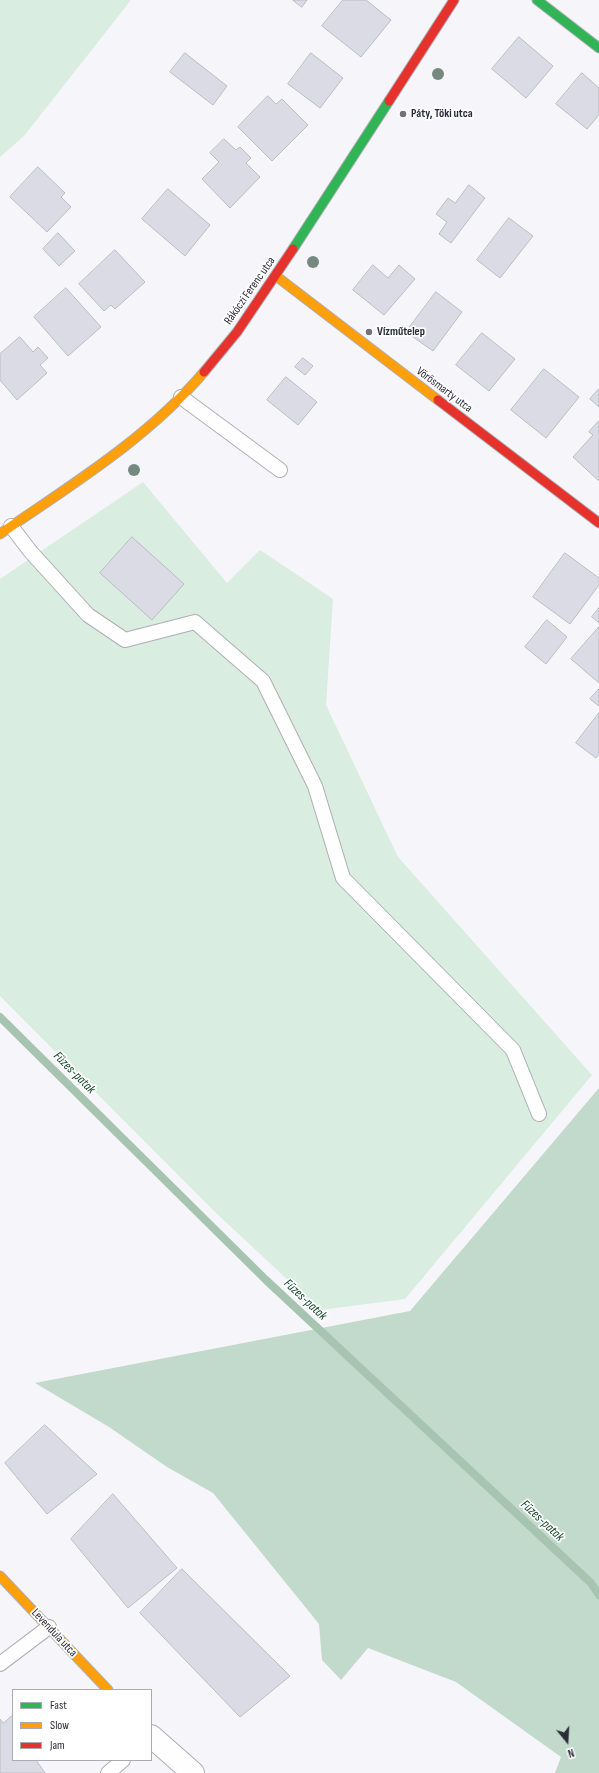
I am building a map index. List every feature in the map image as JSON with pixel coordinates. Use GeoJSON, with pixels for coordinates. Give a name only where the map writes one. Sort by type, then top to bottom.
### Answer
{"type":"FeatureCollection","features":[{"type":"Feature","properties":{"kind":"main road","name":"Rákóczi Ferenc utca"},"geometry":{"type":"LineString","coordinates":[[6,530],[106,461],[145,431],[182,397],[203,374],[240,328],[276,276],[454,0]]}},
{"type":"Feature","properties":{"kind":"main road"},"geometry":{"type":"LineString","coordinates":[[537,0],[599,48]]}},
{"type":"Feature","properties":{"kind":"main road","name":"Vörösmarty utca"},"geometry":{"type":"LineString","coordinates":[[276,276],[599,523]]}},
{"type":"Feature","properties":{"kind":"main road","name":"Levendula utca"},"geometry":{"type":"LineString","coordinates":[[0,1576],[107,1689]]}},
{"type":"Feature","properties":{"kind":"street"},"geometry":{"type":"LineString","coordinates":[[152,1737],[192,1773]]}},
{"type":"Feature","properties":{"kind":"lane"},"geometry":{"type":"LineString","coordinates":[[182,397],[280,470]]}},
{"type":"Feature","properties":{"kind":"lane"},"geometry":{"type":"LineString","coordinates":[[6,530],[30,551],[88,615],[125,640],[195,622],[263,681],[315,786],[342,878],[513,1050],[539,1114]]}},
{"type":"Feature","properties":{"kind":"lane"},"geometry":{"type":"LineString","coordinates":[[0,1664],[49,1627]]}},
{"type":"Feature","properties":{"kind":"lane"},"geometry":{"type":"LineString","coordinates":[[108,1773],[122,1761]]}},
{"type":"Feature","properties":{"kind":"green space"},"geometry":{"type":"Polygon","coordinates":[[[0,0],[131,0],[24,136],[0,157],[0,0]]]}},
{"type":"Feature","properties":{"kind":"green space"},"geometry":{"type":"Polygon","coordinates":[[[143,482],[227,583],[260,550],[333,599],[326,705],[398,857],[592,1075],[405,1299],[320,1310],[215,1212],[0,996],[0,579],[143,482]]]}},
{"type":"Feature","properties":{"kind":"green space"},"geometry":{"type":"Polygon","coordinates":[[[599,1088],[599,1773],[555,1773],[561,1757],[456,1682],[368,1648],[341,1680],[322,1660],[319,1624],[213,1493],[167,1467],[109,1427],[35,1383],[410,1311],[599,1088]]]}},
{"type":"Feature","properties":{"kind":"building"},"geometry":{"type":"Polygon","coordinates":[[[293,0],[307,0],[302,7],[293,0]]]}},
{"type":"Feature","properties":{"kind":"building"},"geometry":{"type":"Polygon","coordinates":[[[343,0],[366,0],[391,20],[361,57],[322,26],[343,0]]]}},
{"type":"Feature","properties":{"kind":"building"},"geometry":{"type":"Polygon","coordinates":[[[519,37],[553,66],[526,98],[492,69],[519,37]]]}},
{"type":"Feature","properties":{"kind":"building"},"geometry":{"type":"Polygon","coordinates":[[[185,53],[227,86],[213,105],[170,72],[185,53]]]}},
{"type":"Feature","properties":{"kind":"building"},"geometry":{"type":"Polygon","coordinates":[[[311,53],[343,78],[320,108],[288,84],[311,53]]]}},
{"type":"Feature","properties":{"kind":"building"},"geometry":{"type":"Polygon","coordinates":[[[582,73],[599,88],[599,115],[587,129],[556,104],[582,73]]]}},
{"type":"Feature","properties":{"kind":"building"},"geometry":{"type":"Polygon","coordinates":[[[268,96],[276,104],[282,99],[308,125],[272,161],[238,127],[268,96]]]}},
{"type":"Feature","properties":{"kind":"building"},"geometry":{"type":"Polygon","coordinates":[[[224,139],[236,150],[240,147],[251,158],[246,163],[260,177],[230,208],[202,179],[219,162],[210,153],[224,139]]]}},
{"type":"Feature","properties":{"kind":"building"},"geometry":{"type":"Polygon","coordinates":[[[38,167],[65,193],[61,197],[71,207],[47,232],[10,197],[38,167]]]}},
{"type":"Feature","properties":{"kind":"building"},"geometry":{"type":"Polygon","coordinates":[[[469,185],[485,198],[451,243],[439,234],[447,222],[436,214],[448,198],[455,203],[469,185]]]}},
{"type":"Feature","properties":{"kind":"building"},"geometry":{"type":"Polygon","coordinates":[[[168,189],[210,225],[185,256],[142,219],[168,189]]]}},
{"type":"Feature","properties":{"kind":"building"},"geometry":{"type":"Polygon","coordinates":[[[509,218],[533,236],[500,278],[477,260],[509,218]]]}},
{"type":"Feature","properties":{"kind":"building"},"geometry":{"type":"Polygon","coordinates":[[[58,233],[75,251],[59,266],[43,249],[58,233]]]}},
{"type":"Feature","properties":{"kind":"building"},"geometry":{"type":"Polygon","coordinates":[[[115,250],[145,282],[115,309],[111,305],[104,311],[79,284],[115,250]]]}},
{"type":"Feature","properties":{"kind":"building"},"geometry":{"type":"Polygon","coordinates":[[[373,265],[388,278],[399,265],[415,279],[384,315],[353,290],[373,265]]]}},
{"type":"Feature","properties":{"kind":"building"},"geometry":{"type":"Polygon","coordinates":[[[66,288],[101,327],[68,356],[34,317],[66,288]]]}},
{"type":"Feature","properties":{"kind":"building"},"geometry":{"type":"Polygon","coordinates":[[[436,292],[462,312],[433,351],[406,332],[436,292]]]}},
{"type":"Feature","properties":{"kind":"building"},"geometry":{"type":"Polygon","coordinates":[[[482,333],[515,359],[489,391],[456,365],[482,333]]]}},
{"type":"Feature","properties":{"kind":"building"},"geometry":{"type":"Polygon","coordinates":[[[20,337],[33,352],[38,347],[48,358],[40,365],[47,373],[17,400],[0,380],[0,354],[20,337]]]}},
{"type":"Feature","properties":{"kind":"building"},"geometry":{"type":"Polygon","coordinates":[[[303,358],[313,366],[305,375],[295,367],[303,358]]]}},
{"type":"Feature","properties":{"kind":"building"},"geometry":{"type":"Polygon","coordinates":[[[544,369],[579,397],[546,438],[511,410],[544,369]]]}},
{"type":"Feature","properties":{"kind":"building"},"geometry":{"type":"Polygon","coordinates":[[[286,377],[317,402],[298,425],[267,400],[286,377]]]}},
{"type":"Feature","properties":{"kind":"building"},"geometry":{"type":"Polygon","coordinates":[[[599,389],[599,407],[590,399],[599,389]]]}},
{"type":"Feature","properties":{"kind":"building"},"geometry":{"type":"Polygon","coordinates":[[[599,421],[599,481],[573,457],[593,435],[589,432],[599,421]]]}},
{"type":"Feature","properties":{"kind":"building"},"geometry":{"type":"Polygon","coordinates":[[[132,537],[184,584],[152,620],[100,573],[132,537]]]}},
{"type":"Feature","properties":{"kind":"building"},"geometry":{"type":"Polygon","coordinates":[[[565,553],[599,578],[599,585],[570,624],[533,597],[565,553]]]}},
{"type":"Feature","properties":{"kind":"building"},"geometry":{"type":"Polygon","coordinates":[[[599,608],[599,623],[592,617],[599,608]]]}},
{"type":"Feature","properties":{"kind":"building"},"geometry":{"type":"Polygon","coordinates":[[[547,620],[567,637],[546,664],[525,647],[547,620]]]}},
{"type":"Feature","properties":{"kind":"building"},"geometry":{"type":"Polygon","coordinates":[[[599,627],[599,683],[571,659],[599,627]]]}},
{"type":"Feature","properties":{"kind":"building"},"geometry":{"type":"Polygon","coordinates":[[[599,689],[599,706],[590,699],[599,689]]]}},
{"type":"Feature","properties":{"kind":"building"},"geometry":{"type":"Polygon","coordinates":[[[599,713],[599,754],[596,758],[576,743],[599,713]]]}},
{"type":"Feature","properties":{"kind":"building"},"geometry":{"type":"Polygon","coordinates":[[[45,1425],[97,1474],[47,1514],[5,1463],[45,1425]]]}},
{"type":"Feature","properties":{"kind":"building"},"geometry":{"type":"Polygon","coordinates":[[[113,1494],[177,1568],[128,1608],[71,1539],[113,1494]]]}},
{"type":"Feature","properties":{"kind":"building"},"geometry":{"type":"Polygon","coordinates":[[[182,1569],[290,1676],[240,1717],[140,1613],[182,1569]]]}},
{"type":"Feature","properties":{"kind":"building"},"geometry":{"type":"Polygon","coordinates":[[[12,1716],[12,1761],[37,1761],[45,1773],[0,1773],[0,1719],[3,1723],[12,1716]]]}},
{"type":"Feature","properties":{"kind":"waterway","name":"Füzes-patak"},"geometry":{"type":"LineString","coordinates":[[0,1017],[266,1280],[591,1583],[599,1595]]}},
{"type":"Feature","properties":{"kind":"traffic: fast"},"geometry":{"type":"LineString","coordinates":[[537,0],[599,48]]}},
{"type":"Feature","properties":{"kind":"traffic: fast"},"geometry":{"type":"LineString","coordinates":[[293,249],[389,101]]}},
{"type":"Feature","properties":{"kind":"traffic: slow"},"geometry":{"type":"LineString","coordinates":[[276,276],[438,400]]}},
{"type":"Feature","properties":{"kind":"traffic: slow"},"geometry":{"type":"LineString","coordinates":[[0,534],[81,479],[133,440],[158,419],[204,372]]}},
{"type":"Feature","properties":{"kind":"traffic: slow"},"geometry":{"type":"LineString","coordinates":[[0,1576],[107,1689]]}},
{"type":"Feature","properties":{"kind":"traffic: jam"},"geometry":{"type":"LineString","coordinates":[[389,101],[454,0]]}},
{"type":"Feature","properties":{"kind":"traffic: jam"},"geometry":{"type":"LineString","coordinates":[[204,372],[237,332],[293,249]]}},
{"type":"Feature","properties":{"kind":"traffic: jam"},"geometry":{"type":"LineString","coordinates":[[438,400],[599,523]]}},
{"type":"Feature","properties":{"kind":"place","name":"Páty, Töki utca"},"geometry":{"type":"Point","coordinates":[403,114]}},
{"type":"Feature","properties":{"kind":"place","name":"Vízműtelep"},"geometry":{"type":"Point","coordinates":[369,332]}}]}
